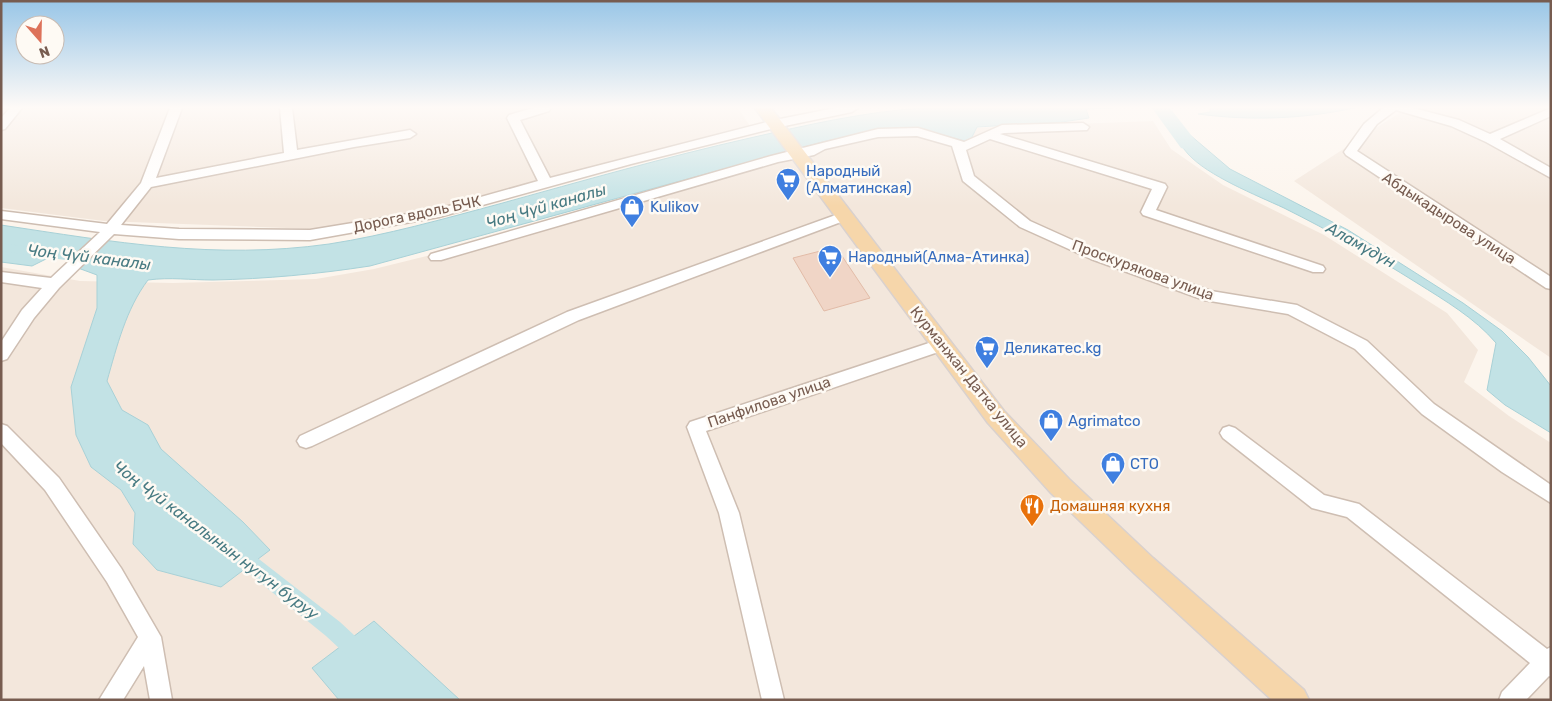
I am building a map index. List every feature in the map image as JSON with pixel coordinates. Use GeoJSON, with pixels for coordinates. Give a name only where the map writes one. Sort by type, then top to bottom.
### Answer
{"type":"FeatureCollection","features":[{"type":"Feature","properties":{"kind":"main road","name":"Курманжан Датка улица"},"geometry":{"type":"LineString","coordinates":[[787,141],[940,345],[996,416],[1060,486],[1151,573],[1294,700]]}},
{"type":"Feature","properties":{"kind":"street"},"geometry":{"type":"LineString","coordinates":[[1,355],[28,314],[59,278],[108,232],[148,184],[164,141]]}},
{"type":"Feature","properties":{"kind":"street"},"geometry":{"type":"LineString","coordinates":[[290,141],[292,155]]}},
{"type":"Feature","properties":{"kind":"street"},"geometry":{"type":"LineString","coordinates":[[148,184],[372,141]]}},
{"type":"Feature","properties":{"kind":"street"},"geometry":{"type":"LineString","coordinates":[[524,141],[546,184]]}},
{"type":"Feature","properties":{"kind":"street","name":"Дорога вдоль БЧК"},"geometry":{"type":"LineString","coordinates":[[1,216],[108,232],[310,235],[439,212],[715,141]]}},
{"type":"Feature","properties":{"kind":"street"},"geometry":{"type":"LineString","coordinates":[[436,257],[844,141]]}},
{"type":"Feature","properties":{"kind":"street"},"geometry":{"type":"LineString","coordinates":[[947,141],[965,146],[977,141]]}},
{"type":"Feature","properties":{"kind":"street"},"geometry":{"type":"LineString","coordinates":[[1008,141],[1160,187],[1148,212],[1318,269]]}},
{"type":"Feature","properties":{"kind":"street","name":"Абдыкадырова улица"},"geometry":{"type":"LineString","coordinates":[[1357,141],[1350,152],[1551,284]]}},
{"type":"Feature","properties":{"kind":"street"},"geometry":{"type":"LineString","coordinates":[[1493,141],[1551,174]]}},
{"type":"Feature","properties":{"kind":"street","name":"Проскурякова улица"},"geometry":{"type":"LineString","coordinates":[[958,144],[968,178],[1026,224],[1096,256],[1209,296],[1292,309],[1361,345],[1428,408],[1508,467],[1551,495]]}},
{"type":"Feature","properties":{"kind":"street"},"geometry":{"type":"LineString","coordinates":[[306,441],[373,412],[573,316],[844,216]]}},
{"type":"Feature","properties":{"kind":"street"},"geometry":{"type":"LineString","coordinates":[[1,277],[59,278]]}},
{"type":"Feature","properties":{"kind":"street","name":"Панфилова улица"},"geometry":{"type":"LineString","coordinates":[[772,700],[729,513],[696,427],[940,345]]}},
{"type":"Feature","properties":{"kind":"street"},"geometry":{"type":"LineString","coordinates":[[1,431],[52,484],[114,575],[150,637],[161,700]]}},
{"type":"Feature","properties":{"kind":"street"},"geometry":{"type":"LineString","coordinates":[[1229,433],[1319,502],[1352,510],[1549,662],[1510,700]]}},
{"type":"Feature","properties":{"kind":"street"},"geometry":{"type":"LineString","coordinates":[[110,700],[150,637]]}},
{"type":"Feature","properties":{"kind":"shaded area"},"geometry":{"type":"Polygon","coordinates":[[[1,141],[694,141],[439,208],[313,229],[104,221],[1,208],[1,141]]]}},
{"type":"Feature","properties":{"kind":"shaded area","name":"Аламүдүн"},"geometry":{"type":"Polygon","coordinates":[[[840,141],[1166,141],[1171,149],[1223,185],[1324,235],[1447,313],[1478,350],[1464,382],[1509,416],[1551,443],[1551,700],[1,700],[1,267],[80,281],[173,283],[316,279],[374,269],[443,252],[840,141]]]}},
{"type":"Feature","properties":{"kind":"shaded area"},"geometry":{"type":"Polygon","coordinates":[[[1356,141],[1551,141],[1551,358],[1294,181],[1356,141]]]}},
{"type":"Feature","properties":{"kind":"water"},"geometry":{"type":"Polygon","coordinates":[[[739,141],[828,141],[370,266],[253,279],[148,280],[128,315],[107,381],[122,410],[148,425],[161,449],[243,522],[270,550],[221,587],[157,570],[133,544],[135,513],[121,490],[91,467],[76,435],[71,387],[97,308],[97,275],[78,268],[90,256],[56,254],[32,266],[1,262],[1,225],[124,243],[205,250],[246,250],[329,244],[415,226],[739,141]]]}},
{"type":"Feature","properties":{"kind":"water"},"geometry":{"type":"Polygon","coordinates":[[[1177,141],[1197,141],[1230,169],[1348,230],[1463,303],[1502,331],[1528,357],[1551,386],[1551,433],[1505,405],[1487,390],[1496,343],[1479,325],[1385,263],[1284,208],[1220,177],[1197,162],[1177,141]]]}},
{"type":"Feature","properties":{"kind":"water"},"geometry":{"type":"Polygon","coordinates":[[[374,621],[460,700],[339,700],[312,668],[374,621]]]}},
{"type":"Feature","properties":{"kind":"building","name":"Народный(Алма-Атинка)"},"geometry":{"type":"Polygon","coordinates":[[[836,247],[870,298],[824,311],[793,258],[836,247]]]}},
{"type":"Feature","properties":{"kind":"waterway","name":"Аламүдүн"},"geometry":{"type":"LineString","coordinates":[[1186,141],[1188,144]]}},
{"type":"Feature","properties":{"kind":"waterway","name":"Чоң Чүй каналы"},"geometry":{"type":"LineString","coordinates":[[1,247],[94,260]]}},
{"type":"Feature","properties":{"kind":"waterway","name":"Чоң Чүй каналынын нугун буруу"},"geometry":{"type":"LineString","coordinates":[[236,552],[333,629],[361,655]]}},
{"type":"Feature","properties":{"kind":"place","name":"Народный (Алматинская)"},"geometry":{"type":"Point","coordinates":[788,201]}},
{"type":"Feature","properties":{"kind":"place","name":"Kulikov"},"geometry":{"type":"Point","coordinates":[632,228]}},
{"type":"Feature","properties":{"kind":"place","name":"Народный(Алма-Атинка)"},"geometry":{"type":"Point","coordinates":[830,278]}},
{"type":"Feature","properties":{"kind":"place","name":"Деликатес.kg"},"geometry":{"type":"Point","coordinates":[987,369]}},
{"type":"Feature","properties":{"kind":"place","name":"Agrimatco"},"geometry":{"type":"Point","coordinates":[1051,442]}},
{"type":"Feature","properties":{"kind":"place","name":"СТО"},"geometry":{"type":"Point","coordinates":[1113,485]}},
{"type":"Feature","properties":{"kind":"place","name":"Домашняя кухня"},"geometry":{"type":"Point","coordinates":[1032,527]}}]}
